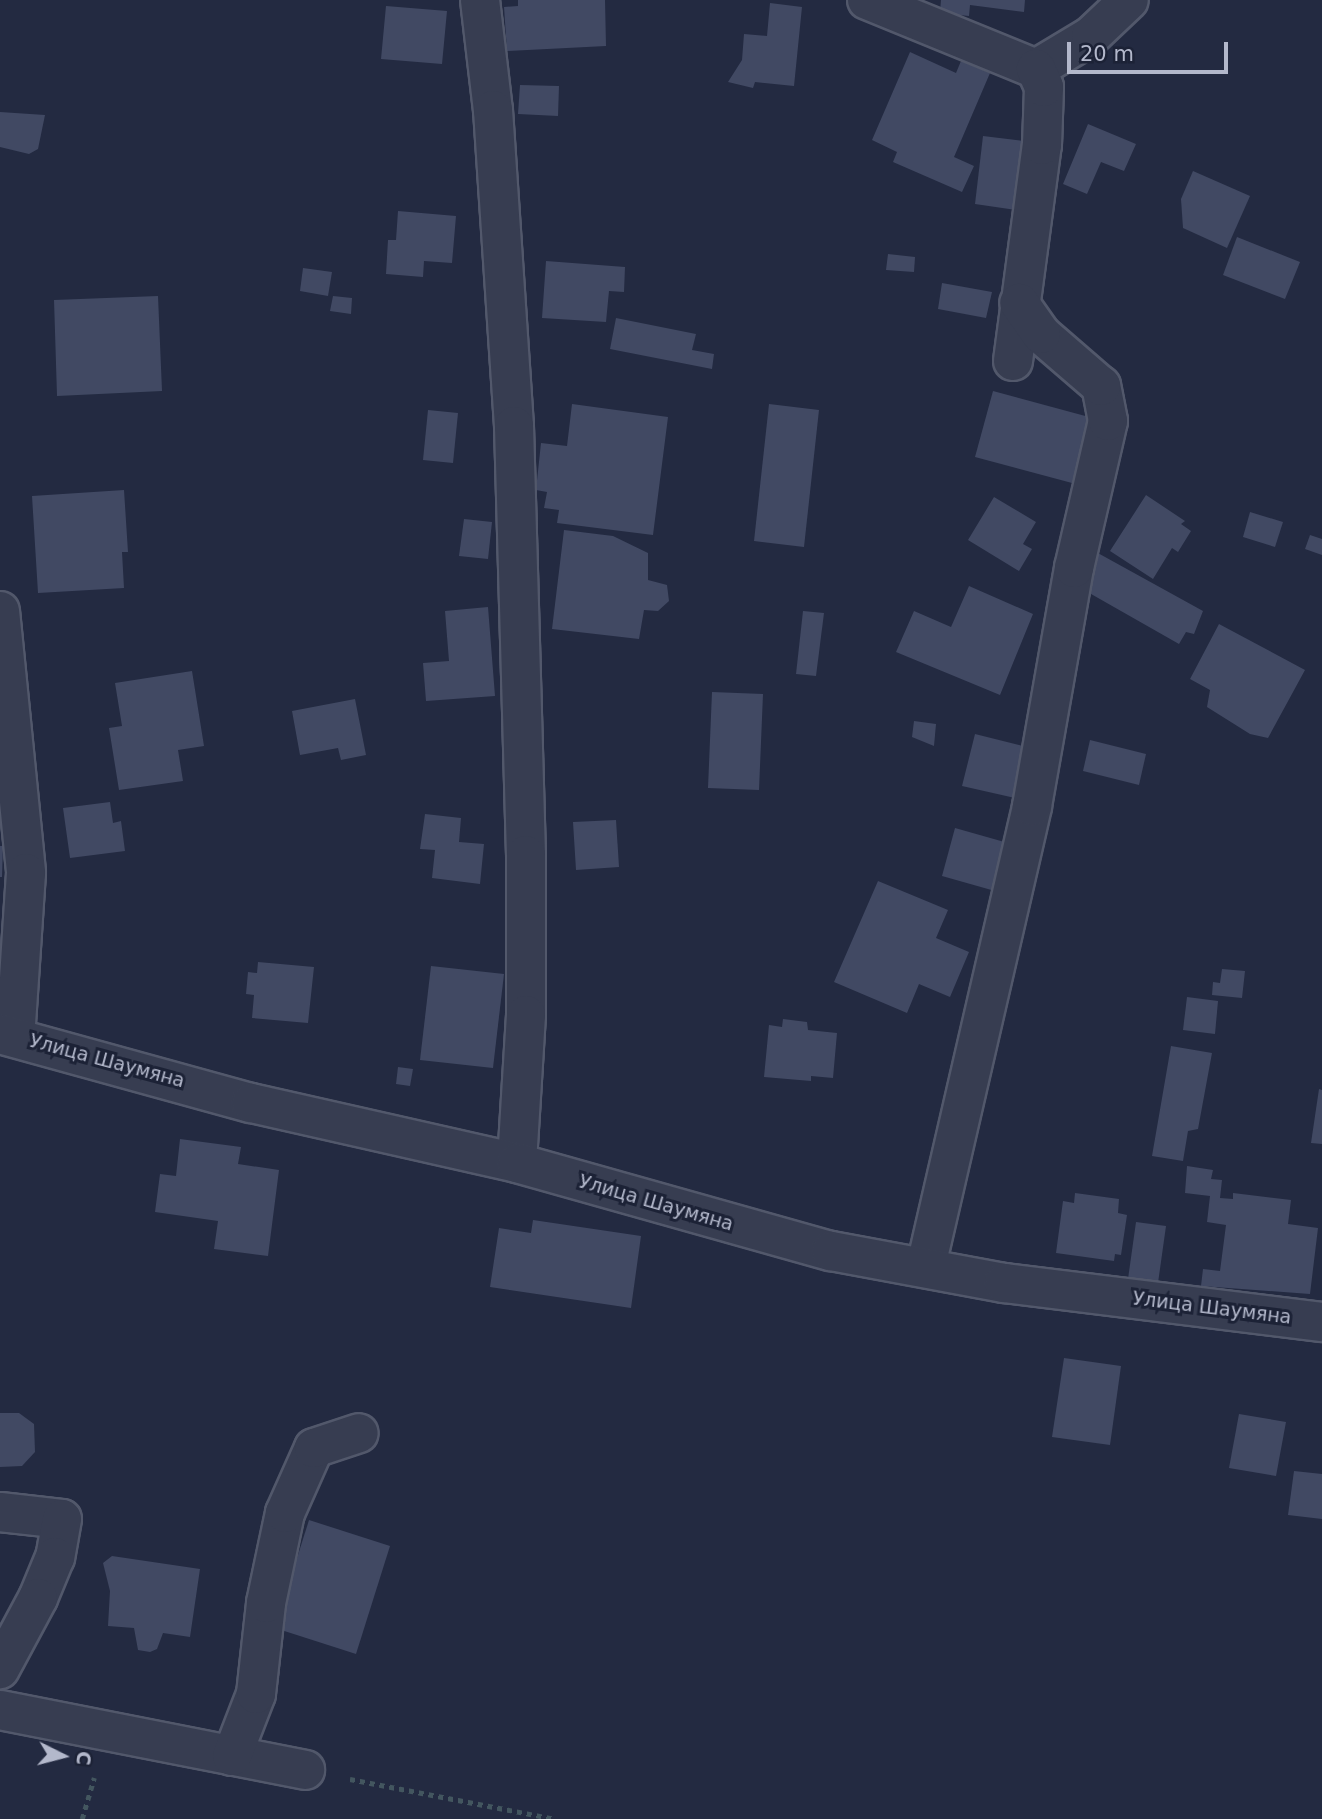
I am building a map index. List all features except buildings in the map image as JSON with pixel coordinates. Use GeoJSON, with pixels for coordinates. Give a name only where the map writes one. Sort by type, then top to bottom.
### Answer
{"type":"FeatureCollection","features":[{"type":"Feature","properties":{"kind":"street"},"geometry":{"type":"LineString","coordinates":[[480,0],[493,110],[515,453],[526,882],[526,1015],[517,1163]]}},
{"type":"Feature","properties":{"kind":"street"},"geometry":{"type":"LineString","coordinates":[[867,0],[1036,69],[1044,87],[1042,145],[1013,361]]}},
{"type":"Feature","properties":{"kind":"street"},"geometry":{"type":"LineString","coordinates":[[1036,69],[1091,36],[1129,0]]}},
{"type":"Feature","properties":{"kind":"street"},"geometry":{"type":"LineString","coordinates":[[926,1266],[1032,806],[1074,568],[1108,421],[1101,386],[1041,334],[1019,303]]}},
{"type":"Feature","properties":{"kind":"street"},"geometry":{"type":"LineString","coordinates":[[0,611],[26,873],[7,1035]]}},
{"type":"Feature","properties":{"kind":"street","name":"Улица Шаумяна"},"geometry":{"type":"LineString","coordinates":[[7,1035],[251,1103],[517,1163],[831,1251],[926,1266],[1004,1283],[1322,1322]]}},
{"type":"Feature","properties":{"kind":"street"},"geometry":{"type":"LineString","coordinates":[[232,1756],[256,1694],[266,1603],[285,1513],[314,1448],[359,1433]]}},
{"type":"Feature","properties":{"kind":"street"},"geometry":{"type":"LineString","coordinates":[[0,1512],[62,1519],[55,1557],[38,1598],[0,1668]]}},
{"type":"Feature","properties":{"kind":"street"},"geometry":{"type":"LineString","coordinates":[[0,1710],[305,1770]]}},
{"type":"Feature","properties":{"kind":"path"},"geometry":{"type":"LineString","coordinates":[[305,1770],[555,1819]]}}]}
